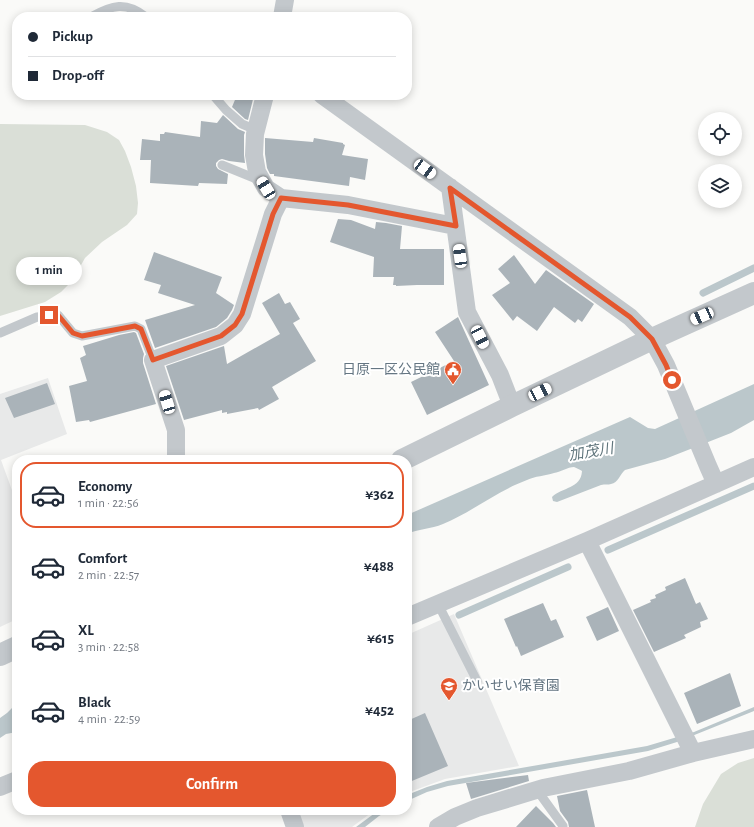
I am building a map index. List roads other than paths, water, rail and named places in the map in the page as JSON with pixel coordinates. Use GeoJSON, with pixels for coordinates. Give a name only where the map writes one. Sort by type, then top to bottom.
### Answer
{"type":"FeatureCollection","features":[{"type":"Feature","properties":{"kind":"street"},"geometry":{"type":"LineString","coordinates":[[283,12],[285,0]]}},
{"type":"Feature","properties":{"kind":"street"},"geometry":{"type":"LineString","coordinates":[[264,100],[255,134],[254,155],[257,172],[266,188],[281,198],[348,205],[456,226]]}},
{"type":"Feature","properties":{"kind":"street"},"geometry":{"type":"LineString","coordinates":[[329,100],[630,317],[652,339],[666,365],[716,484]]}},
{"type":"Feature","properties":{"kind":"street"},"geometry":{"type":"LineString","coordinates":[[450,188],[467,312],[500,375],[512,406]]}},
{"type":"Feature","properties":{"kind":"street"},"geometry":{"type":"LineString","coordinates":[[176,455],[176,430],[153,360],[221,336],[235,325],[242,314],[273,214],[281,198]]}},
{"type":"Feature","properties":{"kind":"street"},"geometry":{"type":"LineString","coordinates":[[412,455],[652,339],[754,293]]}},
{"type":"Feature","properties":{"kind":"street"},"geometry":{"type":"LineString","coordinates":[[412,615],[587,541],[754,467]]}},
{"type":"Feature","properties":{"kind":"street"},"geometry":{"type":"LineString","coordinates":[[587,541],[687,741]]}},
{"type":"Feature","properties":{"kind":"street"},"geometry":{"type":"LineString","coordinates":[[0,654],[12,648]]}},
{"type":"Feature","properties":{"kind":"street"},"geometry":{"type":"LineString","coordinates":[[438,827],[455,817],[477,808],[543,788],[629,771],[687,741],[754,738]]}},
{"type":"Feature","properties":{"kind":"street"},"geometry":{"type":"LineString","coordinates":[[0,788],[12,782]]}},
{"type":"Feature","properties":{"kind":"street"},"geometry":{"type":"LineString","coordinates":[[291,815],[295,827]]}},
{"type":"Feature","properties":{"kind":"lane"},"geometry":{"type":"LineString","coordinates":[[99,12],[121,6],[140,12]]}},
{"type":"Feature","properties":{"kind":"lane"},"geometry":{"type":"LineString","coordinates":[[217,100],[242,124],[256,130]]}},
{"type":"Feature","properties":{"kind":"lane"},"geometry":{"type":"LineString","coordinates":[[222,165],[262,181]]}},
{"type":"Feature","properties":{"kind":"lane"},"geometry":{"type":"LineString","coordinates":[[0,333],[37,317],[58,315],[73,333],[82,336],[135,326],[141,329],[153,360]]}},
{"type":"Feature","properties":{"kind":"lane"},"geometry":{"type":"LineString","coordinates":[[438,604],[477,681]]}},
{"type":"Feature","properties":{"kind":"lane"},"geometry":{"type":"LineString","coordinates":[[537,790],[563,826]]}},
{"type":"Feature","properties":{"kind":"water","name":"加茂川"},"geometry":{"type":"Polygon","coordinates":[[[754,384],[754,420],[731,433],[665,459],[625,470],[613,483],[601,485],[557,502],[553,501],[552,497],[575,484],[581,477],[582,471],[572,467],[533,478],[505,490],[464,514],[443,524],[412,532],[412,513],[630,417],[648,428],[655,429],[754,384]]]}},
{"type":"Feature","properties":{"kind":"water"},"geometry":{"type":"Polygon","coordinates":[[[754,707],[754,711],[677,742],[648,751],[448,786],[427,792],[412,799],[412,793],[447,781],[647,746],[694,732],[754,707]]]}},
{"type":"Feature","properties":{"kind":"water"},"geometry":{"type":"Polygon","coordinates":[[[12,708],[12,733],[6,734],[0,738],[0,718],[12,708]]]}},
{"type":"Feature","properties":{"kind":"water"},"geometry":{"type":"Polygon","coordinates":[[[372,815],[381,815],[365,827],[356,827],[372,815]]]}},
{"type":"Feature","properties":{"kind":"waterway"},"geometry":{"type":"LineString","coordinates":[[703,293],[754,268]]}},
{"type":"Feature","properties":{"kind":"waterway"},"geometry":{"type":"LineString","coordinates":[[608,550],[754,486]]}},
{"type":"Feature","properties":{"kind":"waterway"},"geometry":{"type":"LineString","coordinates":[[459,615],[568,567]]}},
{"type":"Feature","properties":{"kind":"place","name":"日原一区公民館"},"geometry":{"type":"Point","coordinates":[453,385]}},
{"type":"Feature","properties":{"kind":"place","name":"かいせい保育園"},"geometry":{"type":"Point","coordinates":[449,701]}}]}
